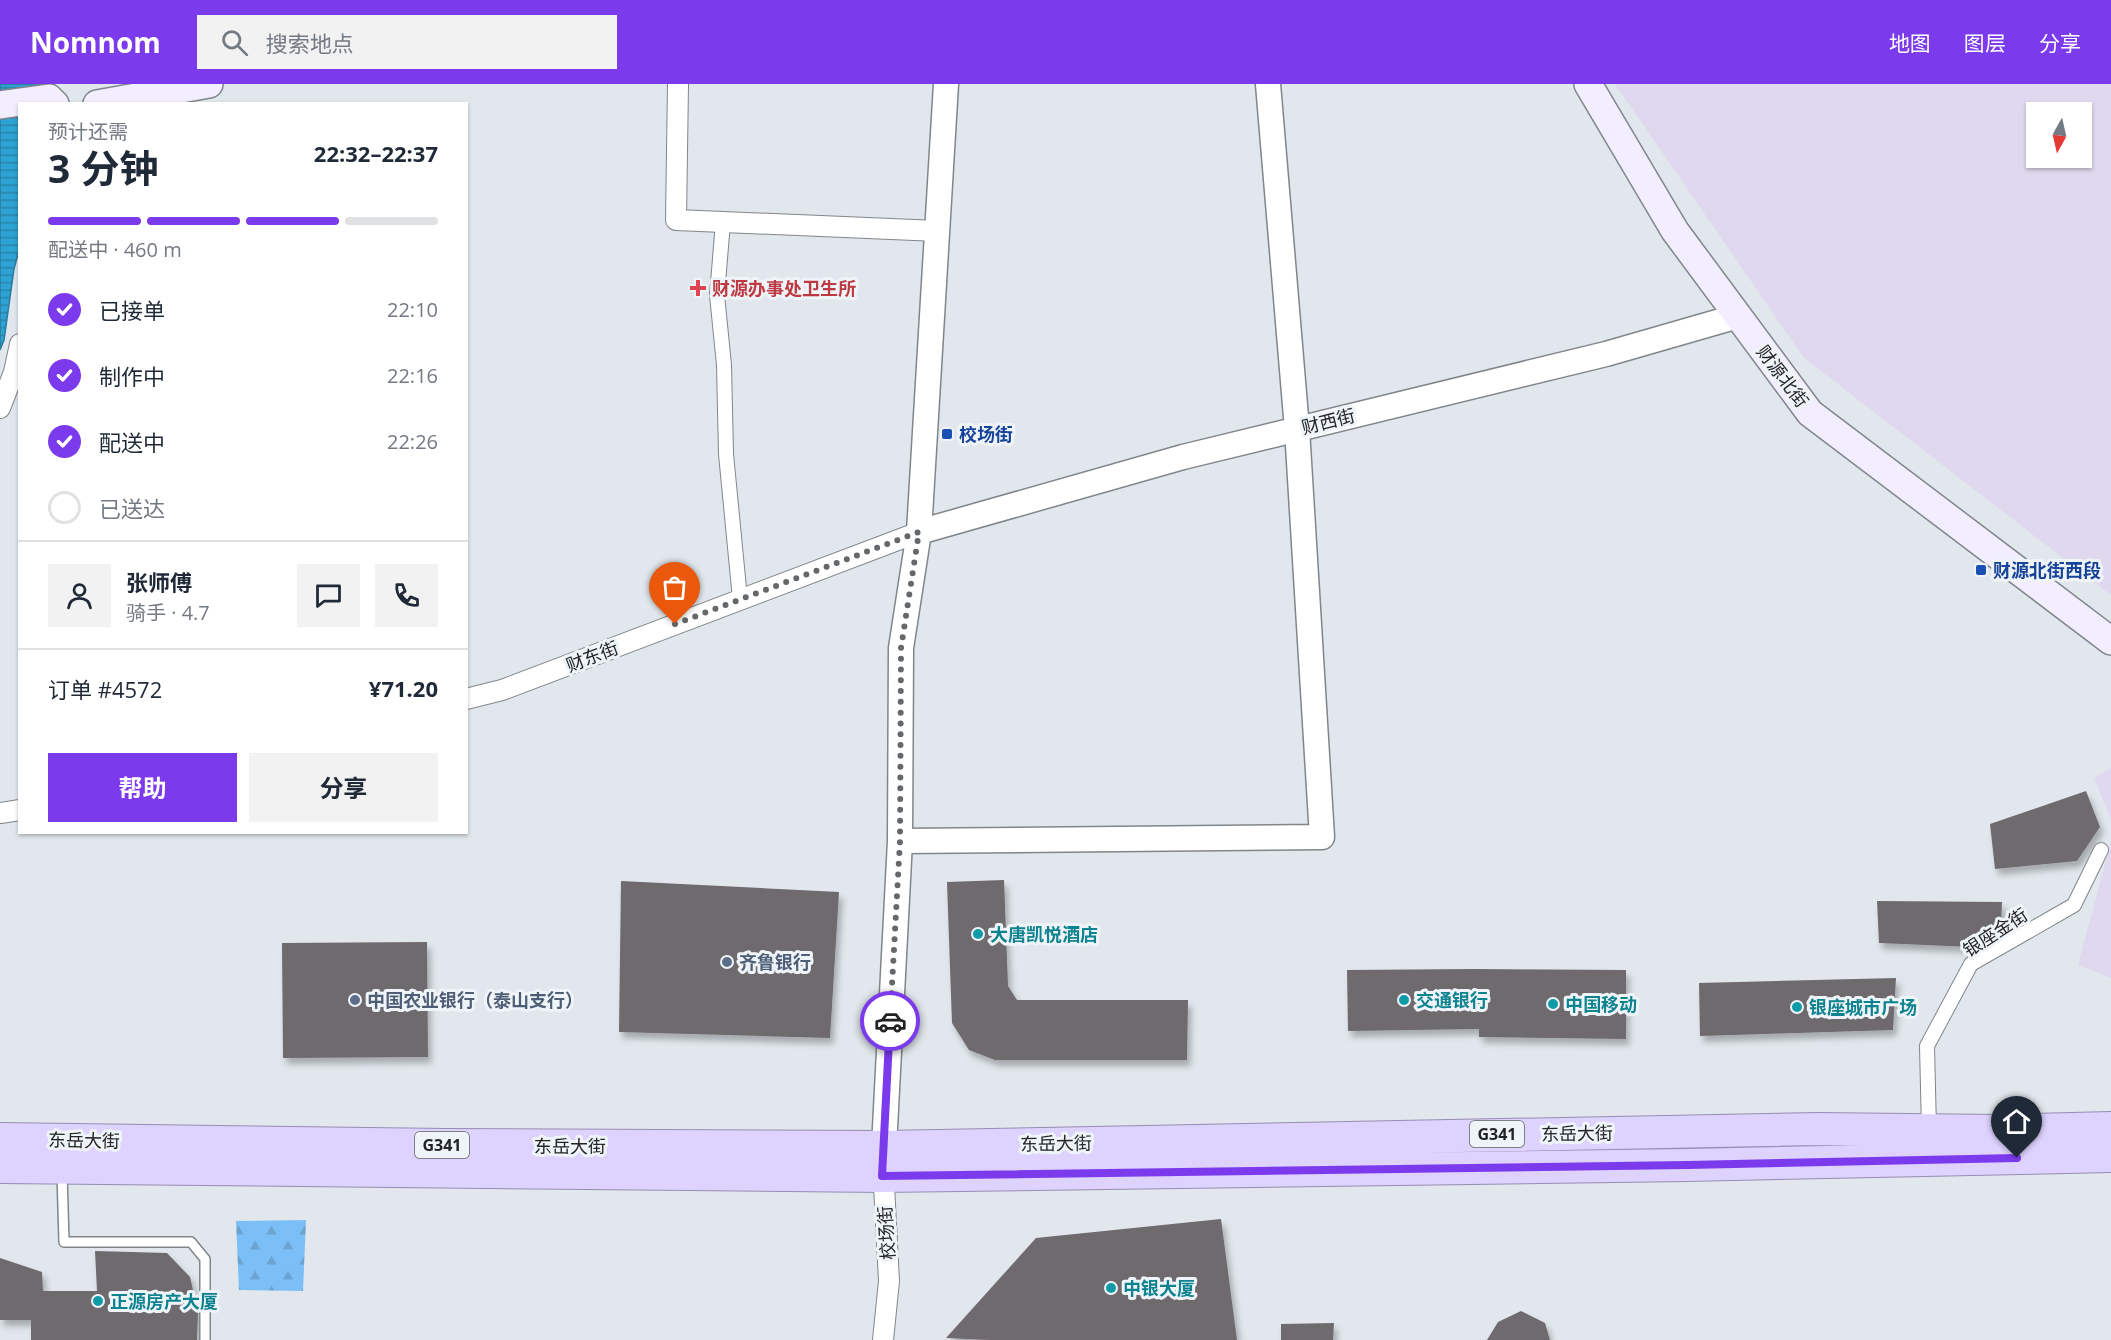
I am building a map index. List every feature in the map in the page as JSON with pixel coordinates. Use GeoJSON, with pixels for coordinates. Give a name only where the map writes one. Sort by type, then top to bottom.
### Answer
{"type":"FeatureCollection","features":[{"type":"Feature","properties":{"kind":"highway","name":"东岳大街"},"geometry":{"type":"LineString","coordinates":[[0,1139],[456,1145],[883,1161],[1783,1130],[2111,1128]]}},
{"type":"Feature","properties":{"kind":"highway","name":"东岳大街"},"geometry":{"type":"LineString","coordinates":[[0,1167],[883,1161],[1700,1165],[2111,1156]]}},
{"type":"Feature","properties":{"kind":"main road","name":"财源北街"},"geometry":{"type":"LineString","coordinates":[[1588,84],[1675,231],[1810,412],[2111,641]]}},
{"type":"Feature","properties":{"kind":"main road"},"geometry":{"type":"LineString","coordinates":[[113,102],[200,91]]}},
{"type":"Feature","properties":{"kind":"main road"},"geometry":{"type":"LineString","coordinates":[[0,105],[54,95]]}},
{"type":"Feature","properties":{"kind":"street"},"geometry":{"type":"LineString","coordinates":[[678,84],[676,220],[938,231]]}},
{"type":"Feature","properties":{"kind":"street","name":"校场街"},"geometry":{"type":"LineString","coordinates":[[884,1340],[889,1281],[883,1161],[900,841],[901,648],[919,532],[946,84]]}},
{"type":"Feature","properties":{"kind":"street"},"geometry":{"type":"LineString","coordinates":[[900,841],[1322,837],[1298,429],[1268,84]]}},
{"type":"Feature","properties":{"kind":"street"},"geometry":{"type":"LineString","coordinates":[[723,222],[717,295],[724,366],[726,454],[740,599]]}},
{"type":"Feature","properties":{"kind":"street","name":"财西街"},"geometry":{"type":"LineString","coordinates":[[919,532],[1183,457],[1606,354],[1738,316]]}},
{"type":"Feature","properties":{"kind":"street"},"geometry":{"type":"LineString","coordinates":[[0,408],[14,372],[18,353]]}},
{"type":"Feature","properties":{"kind":"street","name":"财东街"},"geometry":{"type":"LineString","coordinates":[[468,698],[502,690],[919,532]]}},
{"type":"Feature","properties":{"kind":"street"},"geometry":{"type":"LineString","coordinates":[[0,813],[18,810]]}},
{"type":"Feature","properties":{"kind":"street","name":"银座金街"},"geometry":{"type":"LineString","coordinates":[[1929,1130],[1927,1046],[1971,964],[2074,905],[2101,850]]}},
{"type":"Feature","properties":{"kind":"lane"},"geometry":{"type":"LineString","coordinates":[[62,1168],[64,1242],[191,1242],[205,1259],[204,1340]]}},
{"type":"Feature","properties":{"kind":"shaded area"},"geometry":{"type":"Polygon","coordinates":[[[0,84],[46,84],[46,102],[18,102],[18,254],[4,340],[0,350],[0,84]]]}},
{"type":"Feature","properties":{"kind":"shaded area"},"geometry":{"type":"Polygon","coordinates":[[[1615,84],[2111,84],[2111,595],[1804,358],[1615,84]]]}},
{"type":"Feature","properties":{"kind":"shaded area"},"geometry":{"type":"Polygon","coordinates":[[[2111,768],[2111,819],[2094,778],[2111,768]]]}},
{"type":"Feature","properties":{"kind":"shaded area"},"geometry":{"type":"Polygon","coordinates":[[[2111,842],[2111,978],[2078,965],[2111,842]]]}},
{"type":"Feature","properties":{"kind":"green space"},"geometry":{"type":"Polygon","coordinates":[[[306,1220],[303,1291],[239,1290],[236,1221],[306,1220]]]}},
{"type":"Feature","properties":{"kind":"building"},"geometry":{"type":"Polygon","coordinates":[[[2086,791],[2100,827],[2077,861],[1995,869],[1990,824],[2086,791]]]}},
{"type":"Feature","properties":{"kind":"building","name":"大唐凯悦酒店"},"geometry":{"type":"Polygon","coordinates":[[[1004,880],[1008,986],[1017,1000],[1188,1000],[1187,1060],[995,1060],[969,1050],[952,1023],[947,882],[1004,880]]]}},
{"type":"Feature","properties":{"kind":"building","name":"齐鲁银行"},"geometry":{"type":"Polygon","coordinates":[[[621,881],[839,892],[830,1038],[619,1032],[621,881]]]}},
{"type":"Feature","properties":{"kind":"building"},"geometry":{"type":"Polygon","coordinates":[[[1877,901],[2002,902],[2001,923],[1990,936],[1972,947],[1879,943],[1877,901]]]}},
{"type":"Feature","properties":{"kind":"building","name":"中国农业银行（泰山支行）"},"geometry":{"type":"Polygon","coordinates":[[[427,942],[428,1057],[283,1058],[282,943],[427,942]]]}},
{"type":"Feature","properties":{"kind":"building"},"geometry":{"type":"Polygon","coordinates":[[[1347,970],[1626,970],[1626,1039],[1479,1037],[1479,1029],[1348,1031],[1347,970]]]}},
{"type":"Feature","properties":{"kind":"building","name":"银座城市广场"},"geometry":{"type":"Polygon","coordinates":[[[1896,978],[1893,1030],[1700,1036],[1699,983],[1896,978]]]}},
{"type":"Feature","properties":{"kind":"building","name":"中银大厦"},"geometry":{"type":"Polygon","coordinates":[[[1221,1219],[1237,1340],[946,1338],[1036,1238],[1221,1219]]]}},
{"type":"Feature","properties":{"kind":"building","name":"正源房产大厦"},"geometry":{"type":"Polygon","coordinates":[[[95,1251],[167,1253],[190,1277],[198,1312],[197,1340],[31,1340],[31,1320],[0,1320],[0,1258],[42,1272],[43,1291],[97,1291],[95,1251]]]}},
{"type":"Feature","properties":{"kind":"building"},"geometry":{"type":"Polygon","coordinates":[[[1521,1311],[1545,1323],[1550,1340],[1487,1340],[1498,1322],[1521,1311]]]}},
{"type":"Feature","properties":{"kind":"building"},"geometry":{"type":"Polygon","coordinates":[[[1334,1323],[1333,1340],[1281,1340],[1281,1324],[1334,1323]]]}},
{"type":"Feature","properties":{"kind":"way so far"},"geometry":{"type":"LineString","coordinates":[[675,624],[919,532],[901,648],[900,841],[890,1021]]}},
{"type":"Feature","properties":{"kind":"place","name":"财源办事处卫生所"},"geometry":{"type":"Point","coordinates":[698,288]}},
{"type":"Feature","properties":{"kind":"place","name":"校场街"},"geometry":{"type":"Point","coordinates":[947,434]}},
{"type":"Feature","properties":{"kind":"place","name":"财源北街西段"},"geometry":{"type":"Point","coordinates":[1981,570]}},
{"type":"Feature","properties":{"kind":"place","name":"大唐凯悦酒店"},"geometry":{"type":"Point","coordinates":[978,934]}},
{"type":"Feature","properties":{"kind":"place","name":"齐鲁银行"},"geometry":{"type":"Point","coordinates":[727,962]}},
{"type":"Feature","properties":{"kind":"place","name":"中国农业银行（泰山支行）"},"geometry":{"type":"Point","coordinates":[355,1000]}},
{"type":"Feature","properties":{"kind":"place","name":"交通银行"},"geometry":{"type":"Point","coordinates":[1404,1000]}},
{"type":"Feature","properties":{"kind":"place","name":"中国移动"},"geometry":{"type":"Point","coordinates":[1553,1004]}},
{"type":"Feature","properties":{"kind":"place","name":"银座城市广场"},"geometry":{"type":"Point","coordinates":[1797,1007]}},
{"type":"Feature","properties":{"kind":"place","name":"中银大厦"},"geometry":{"type":"Point","coordinates":[1111,1288]}},
{"type":"Feature","properties":{"kind":"place","name":"正源房产大厦"},"geometry":{"type":"Point","coordinates":[98,1301]}},
{"type":"Feature","properties":{"kind":"route"},"geometry":{"type":"LineString","coordinates":[[890,1021],[882,1176],[2017,1158]]}}]}
